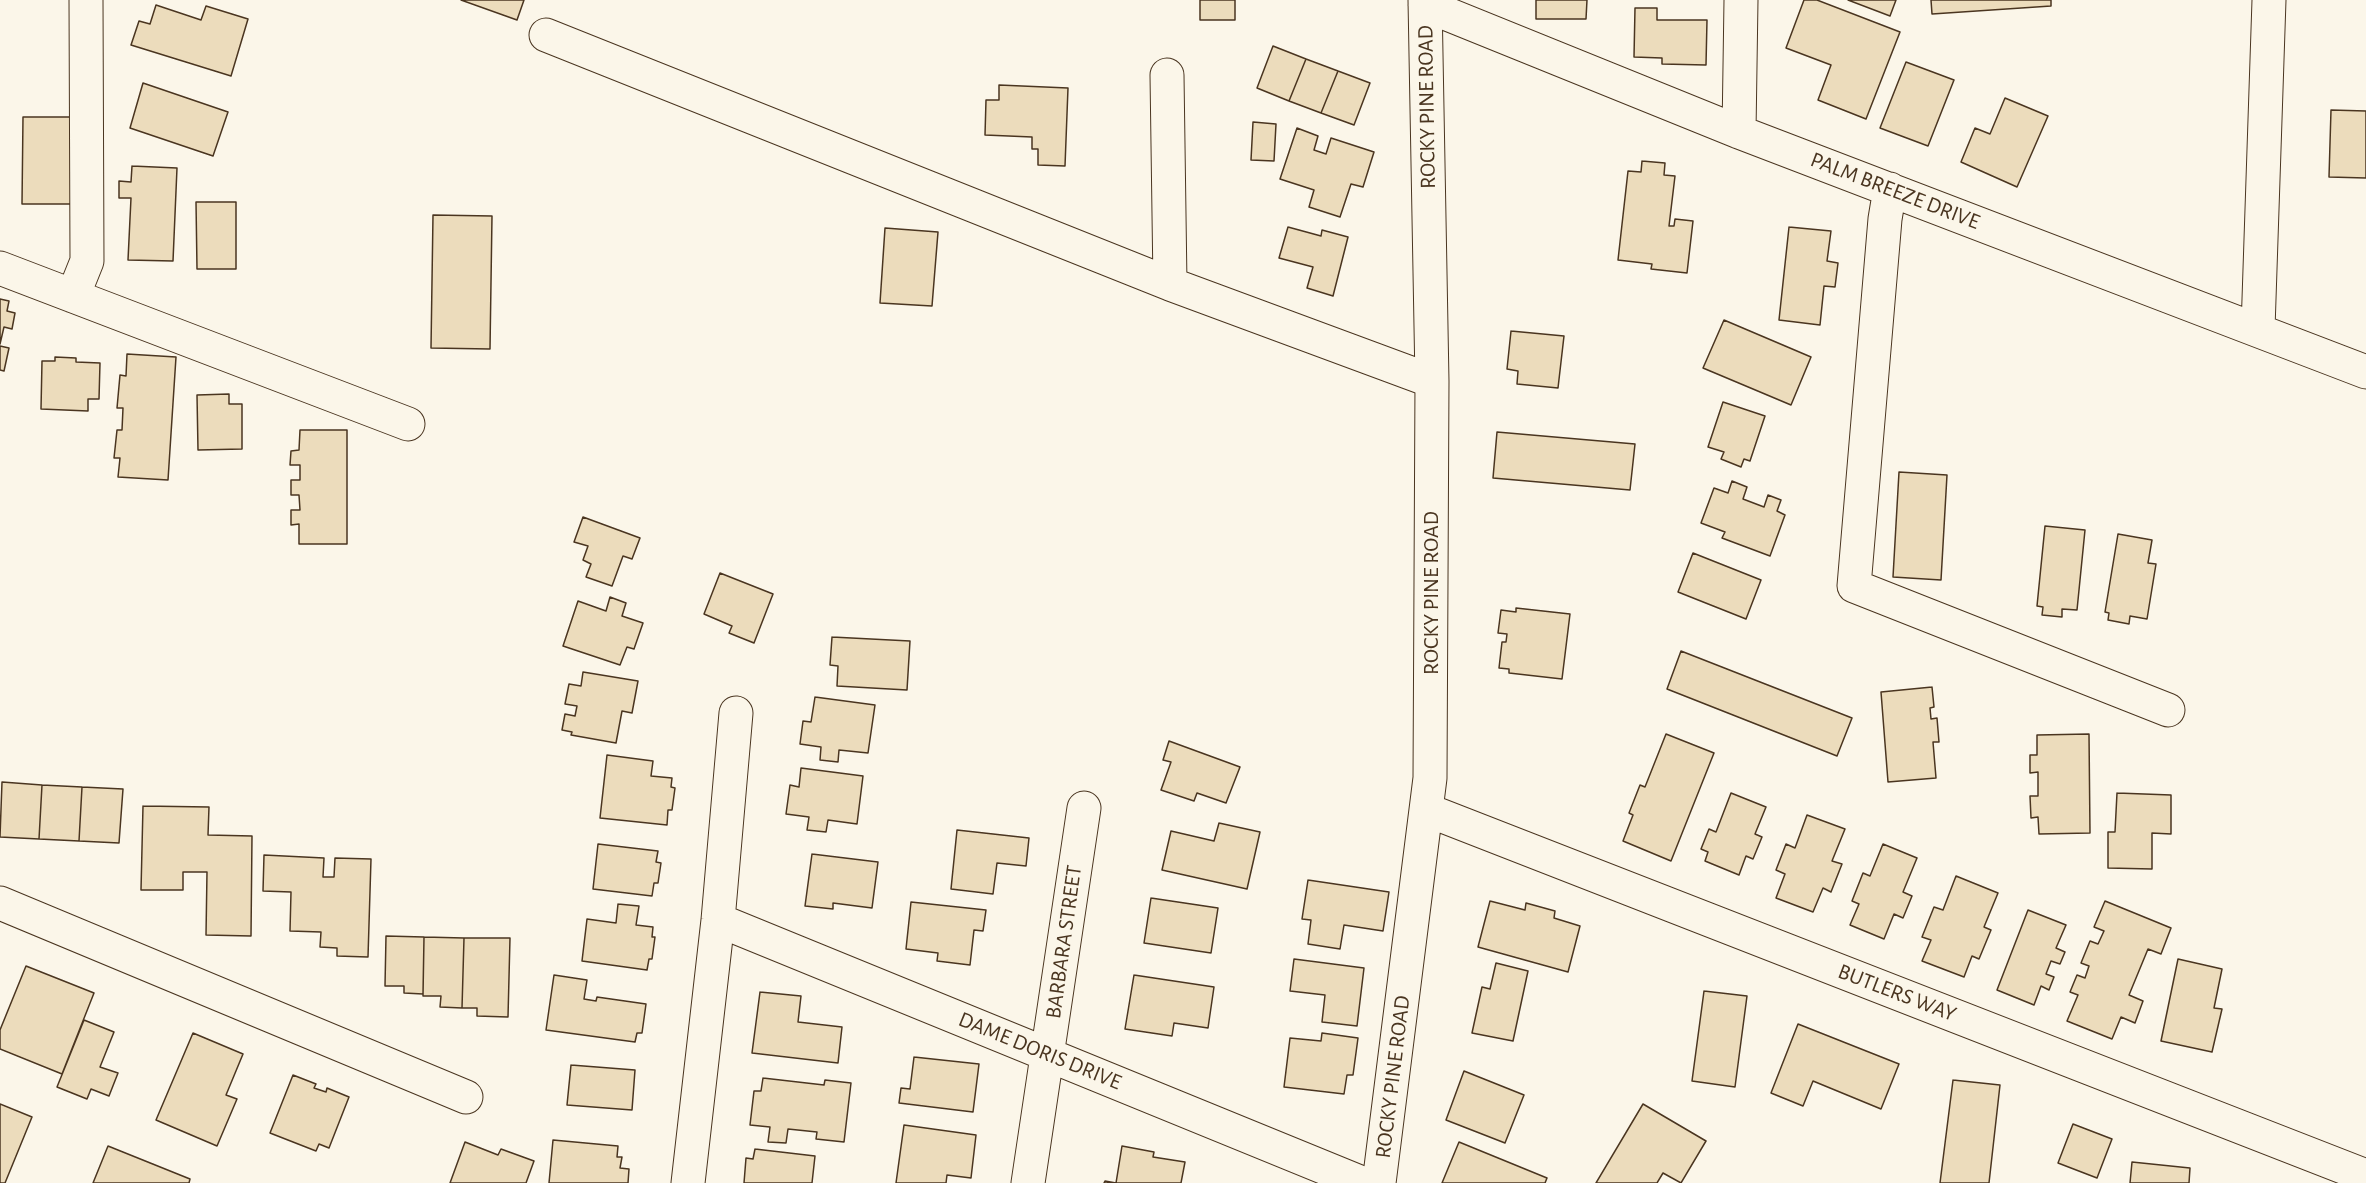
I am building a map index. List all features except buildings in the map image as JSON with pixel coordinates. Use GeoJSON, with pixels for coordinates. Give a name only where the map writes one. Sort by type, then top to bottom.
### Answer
{"type":"FeatureCollection","features":[{"type":"Feature","properties":{"kind":"street"},"geometry":{"type":"LineString","coordinates":[[73,296],[87,261],[86,0]]}},
{"type":"Feature","properties":{"kind":"street"},"geometry":{"type":"LineString","coordinates":[[1740,132],[1741,0]]}},
{"type":"Feature","properties":{"kind":"street"},"geometry":{"type":"LineString","coordinates":[[2258,329],[2269,0]]}},
{"type":"Feature","properties":{"kind":"street","name":"PALM BREEZE DRIVE"},"geometry":{"type":"LineString","coordinates":[[1425,3],[1740,132],[2366,372]]}},
{"type":"Feature","properties":{"kind":"street","name":"ROCKY PINE ROAD"},"geometry":{"type":"LineString","coordinates":[[1379,1183],[1427,810],[1430,766],[1432,381],[1425,3]]}},
{"type":"Feature","properties":{"kind":"street"},"geometry":{"type":"LineString","coordinates":[[546,36],[1170,284],[1432,381]]}},
{"type":"Feature","properties":{"kind":"street"},"geometry":{"type":"LineString","coordinates":[[1167,75],[1170,284]]}},
{"type":"Feature","properties":{"kind":"street"},"geometry":{"type":"LineString","coordinates":[[1890,189],[1885,219],[1854,586],[2168,710]]}},
{"type":"Feature","properties":{"kind":"street"},"geometry":{"type":"LineString","coordinates":[[0,268],[408,424]]}},
{"type":"Feature","properties":{"kind":"street"},"geometry":{"type":"LineString","coordinates":[[688,1183],[718,920],[736,713]]}},
{"type":"Feature","properties":{"kind":"street","name":"BARBARA STREET"},"geometry":{"type":"LineString","coordinates":[[1028,1183],[1084,807]]}},
{"type":"Feature","properties":{"kind":"street","name":"BUTLERS WAY"},"geometry":{"type":"LineString","coordinates":[[1427,810],[2366,1176]]}},
{"type":"Feature","properties":{"kind":"street"},"geometry":{"type":"LineString","coordinates":[[0,903],[466,1097]]}},
{"type":"Feature","properties":{"kind":"street","name":"DAME DORIS DRIVE"},"geometry":{"type":"LineString","coordinates":[[718,920],[1362,1183]]}}]}
